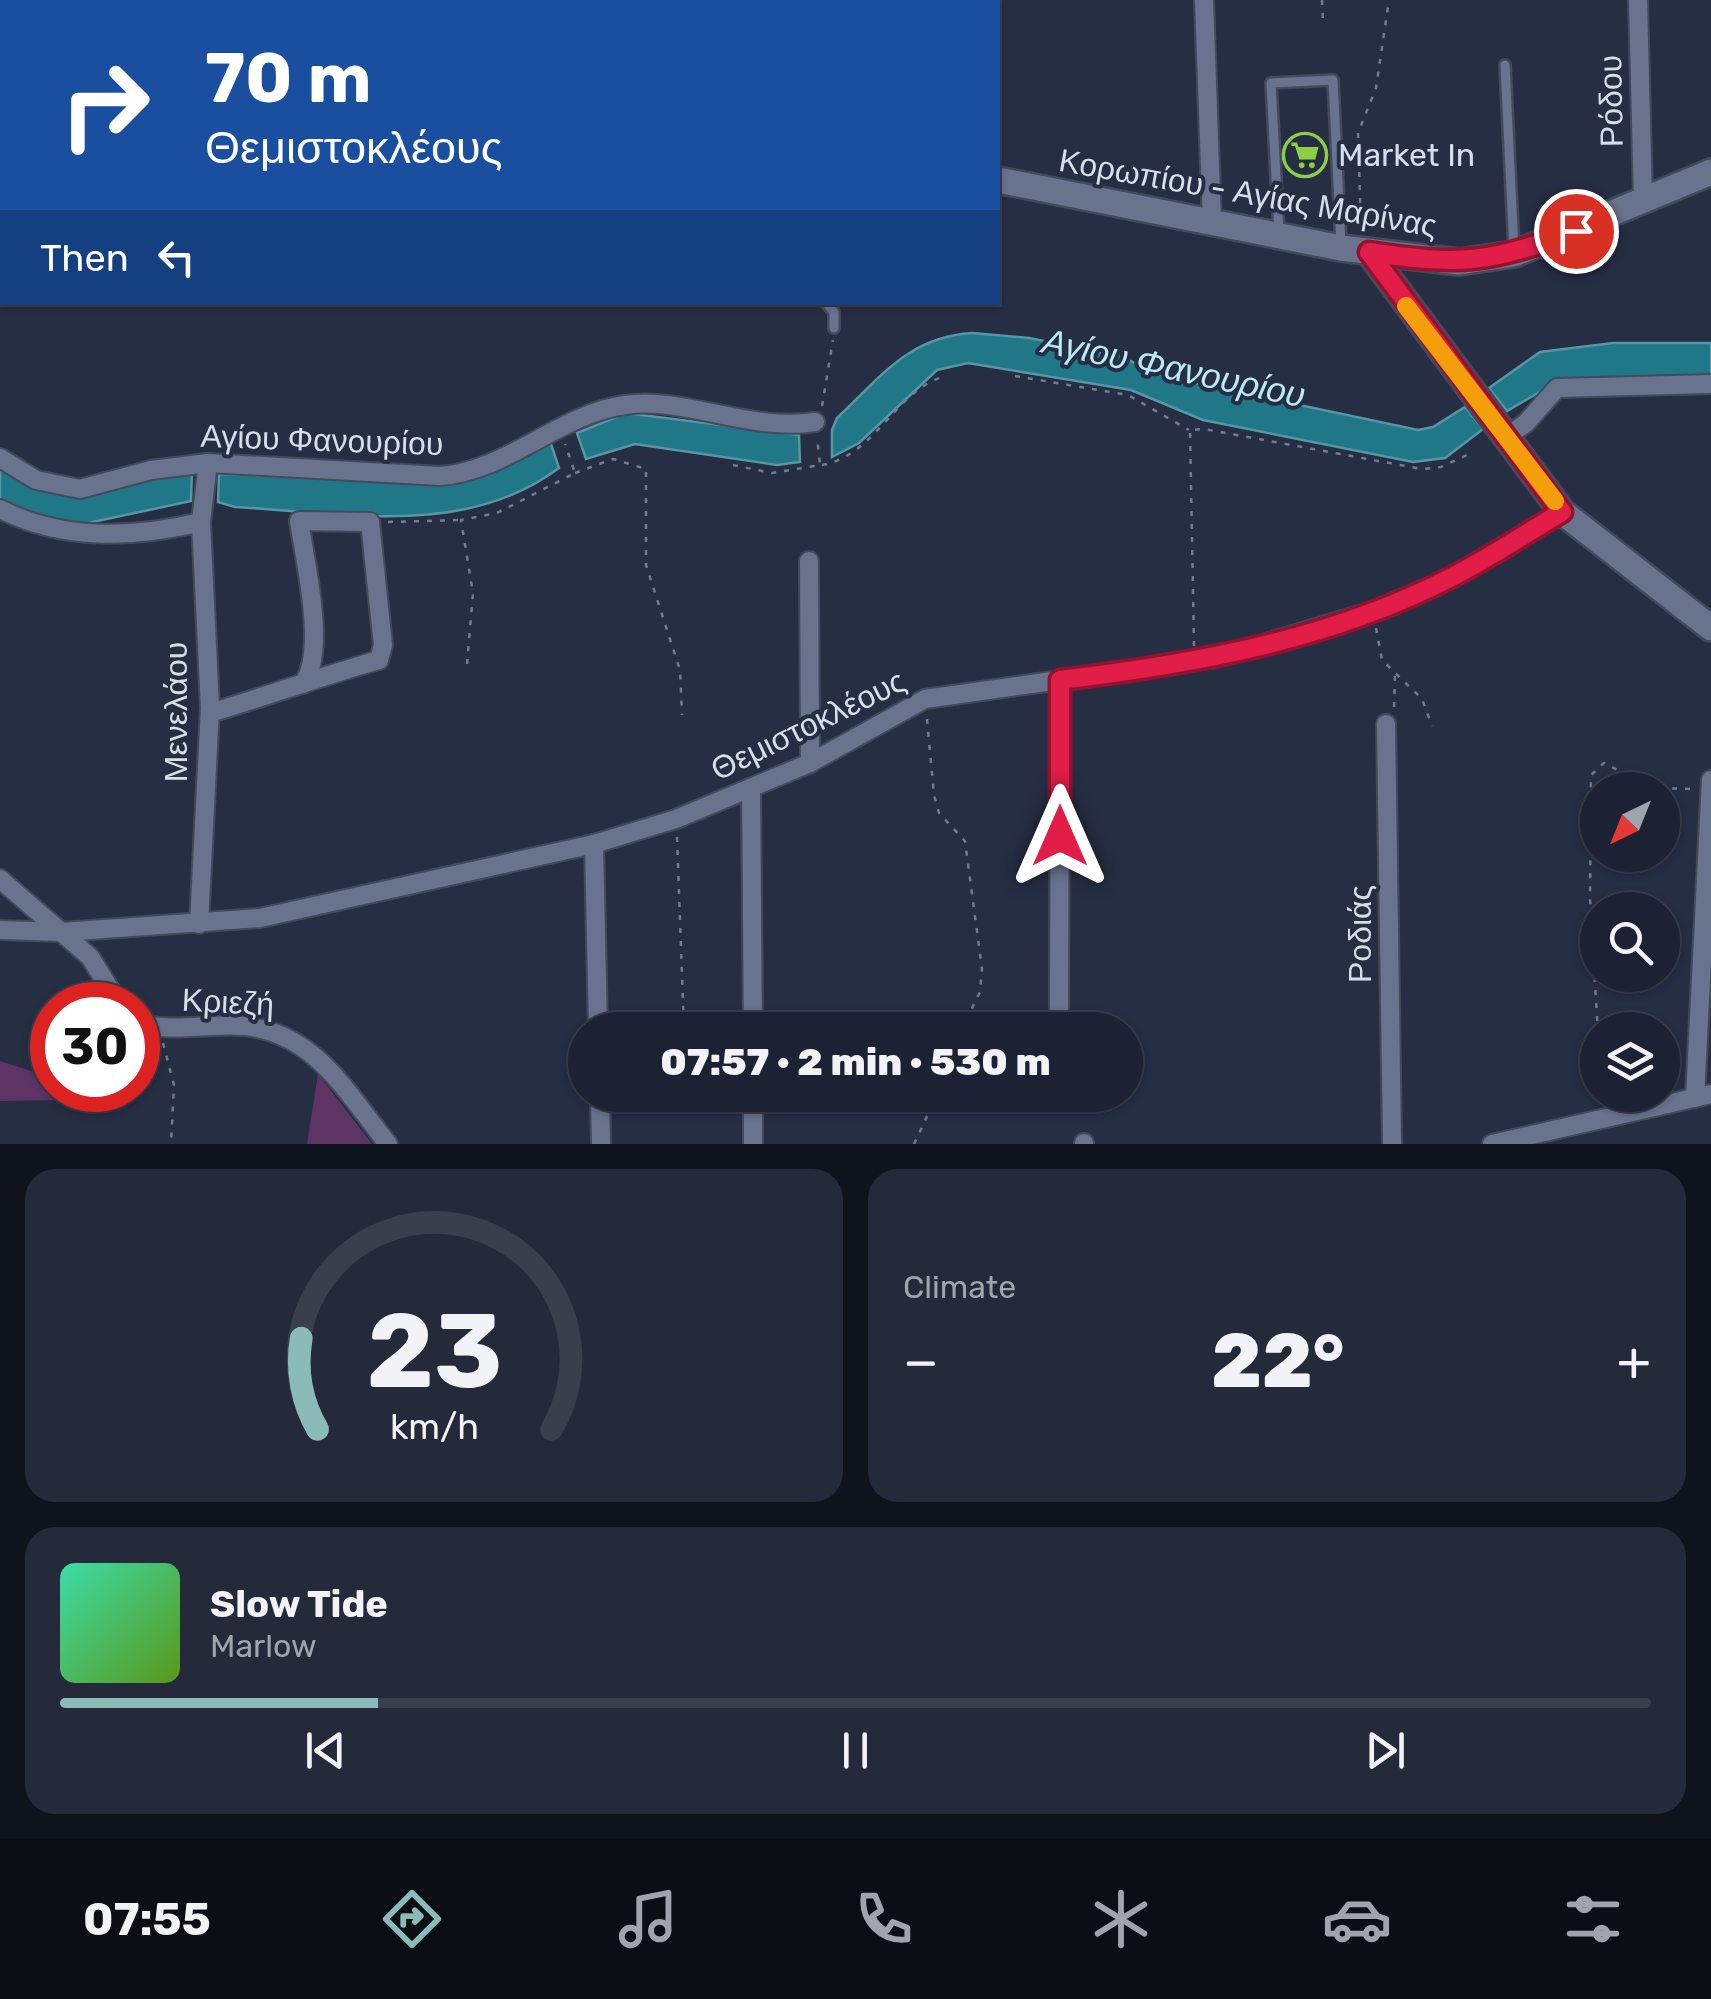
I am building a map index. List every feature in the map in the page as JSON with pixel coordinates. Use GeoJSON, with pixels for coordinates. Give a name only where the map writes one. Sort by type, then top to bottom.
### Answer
{"type":"FeatureCollection","features":[{"type":"Feature","properties":{"kind":"main road","name":"Κορωπίου - Αγίας Μαρίνας"},"geometry":{"type":"LineString","coordinates":[[1000,181],[1279,237],[1459,262],[1514,254],[1711,172]]}},
{"type":"Feature","properties":{"kind":"main road"},"geometry":{"type":"LineString","coordinates":[[1356,250],[1508,436],[1562,512],[1711,628]]}},
{"type":"Feature","properties":{"kind":"street"},"geometry":{"type":"LineString","coordinates":[[1204,0],[1212,223]]}},
{"type":"Feature","properties":{"kind":"street","name":"Ρόδου"},"geometry":{"type":"LineString","coordinates":[[1638,0],[1643,201]]}},
{"type":"Feature","properties":{"kind":"street"},"geometry":{"type":"LineString","coordinates":[[1508,436],[1526,423],[1557,388],[1711,384]]}},
{"type":"Feature","properties":{"kind":"street","name":"Αγίου Φανουρίου"},"geometry":{"type":"LineString","coordinates":[[0,458],[36,480],[80,490],[151,470],[456,475],[559,428],[626,404],[653,404],[785,426],[815,422]]}},
{"type":"Feature","properties":{"kind":"street","name":"Μενελάου"},"geometry":{"type":"LineString","coordinates":[[199,924],[210,713],[201,522],[208,468]]}},
{"type":"Feature","properties":{"kind":"street"},"geometry":{"type":"LineString","coordinates":[[0,509],[35,525],[93,534],[201,522]]}},
{"type":"Feature","properties":{"kind":"street","name":"Θεμιστοκλέους"},"geometry":{"type":"LineString","coordinates":[[0,930],[62,932],[260,918],[594,844],[751,789],[810,763],[925,700],[1194,662],[1271,644],[1373,612],[1451,578],[1562,512]]}},
{"type":"Feature","properties":{"kind":"street"},"geometry":{"type":"LineString","coordinates":[[210,713],[303,684],[382,656],[370,522],[299,521],[314,638],[312,672],[303,684]]}},
{"type":"Feature","properties":{"kind":"street"},"geometry":{"type":"LineString","coordinates":[[809,560],[810,763]]}},
{"type":"Feature","properties":{"kind":"street"},"geometry":{"type":"LineString","coordinates":[[1059,1012],[1060,680]]}},
{"type":"Feature","properties":{"kind":"street","name":"Ροδιάς"},"geometry":{"type":"LineString","coordinates":[[1386,724],[1392,1144]]}},
{"type":"Feature","properties":{"kind":"street"},"geometry":{"type":"LineString","coordinates":[[1492,1144],[1703,1096],[1711,780]]}},
{"type":"Feature","properties":{"kind":"street"},"geometry":{"type":"LineString","coordinates":[[751,789],[753,1012]]}},
{"type":"Feature","properties":{"kind":"street"},"geometry":{"type":"LineString","coordinates":[[594,844],[598,1012]]}},
{"type":"Feature","properties":{"kind":"street"},"geometry":{"type":"LineString","coordinates":[[0,879],[90,957],[106,982]]}},
{"type":"Feature","properties":{"kind":"street","name":"Κριεζή"},"geometry":{"type":"LineString","coordinates":[[160,1028],[244,1026],[292,1037],[310,1050],[388,1144]]}},
{"type":"Feature","properties":{"kind":"street"},"geometry":{"type":"LineString","coordinates":[[600,1112],[601,1144]]}},
{"type":"Feature","properties":{"kind":"street"},"geometry":{"type":"LineString","coordinates":[[752,1144],[753,1112]]}},
{"type":"Feature","properties":{"kind":"lane"},"geometry":{"type":"LineString","coordinates":[[1505,64],[1515,193],[1514,254]]}},
{"type":"Feature","properties":{"kind":"lane"},"geometry":{"type":"LineString","coordinates":[[1279,237],[1271,83],[1333,80],[1356,250]]}},
{"type":"Feature","properties":{"kind":"lane"},"geometry":{"type":"LineString","coordinates":[[828,305],[834,312],[834,328]]}},
{"type":"Feature","properties":{"kind":"path"},"geometry":{"type":"LineString","coordinates":[[1322,0],[1323,23]]}},
{"type":"Feature","properties":{"kind":"path"},"geometry":{"type":"LineString","coordinates":[[1356,250],[1360,230],[1358,132],[1376,88],[1389,0]]}},
{"type":"Feature","properties":{"kind":"path"},"geometry":{"type":"LineString","coordinates":[[820,465],[815,422],[829,376],[834,328]]}},
{"type":"Feature","properties":{"kind":"path"},"geometry":{"type":"LineString","coordinates":[[733,465],[772,473],[820,465],[859,450],[922,388],[946,376]]}},
{"type":"Feature","properties":{"kind":"path"},"geometry":{"type":"LineString","coordinates":[[1015,376],[1128,395],[1190,430],[1204,429],[1422,469],[1442,467],[1467,456]]}},
{"type":"Feature","properties":{"kind":"path"},"geometry":{"type":"LineString","coordinates":[[559,428],[575,473]]}},
{"type":"Feature","properties":{"kind":"path"},"geometry":{"type":"LineString","coordinates":[[1190,430],[1194,662]]}},
{"type":"Feature","properties":{"kind":"path"},"geometry":{"type":"LineString","coordinates":[[370,522],[461,520],[497,513],[575,473],[613,460],[646,469],[646,566],[680,670],[682,715]]}},
{"type":"Feature","properties":{"kind":"path"},"geometry":{"type":"LineString","coordinates":[[461,520],[473,593],[468,664]]}},
{"type":"Feature","properties":{"kind":"path"},"geometry":{"type":"LineString","coordinates":[[1373,612],[1382,660],[1422,700],[1432,726]]}},
{"type":"Feature","properties":{"kind":"path"},"geometry":{"type":"LineString","coordinates":[[925,700],[934,795],[940,813],[965,841],[982,969],[980,992],[970,1012]]}},
{"type":"Feature","properties":{"kind":"path"},"geometry":{"type":"LineString","coordinates":[[1597,1012],[1590,898],[1591,775],[1604,763],[1653,788],[1710,792]]}},
{"type":"Feature","properties":{"kind":"path"},"geometry":{"type":"LineString","coordinates":[[676,818],[683,1012]]}},
{"type":"Feature","properties":{"kind":"path"},"geometry":{"type":"LineString","coordinates":[[160,1032],[174,1085],[170,1144]]}},
{"type":"Feature","properties":{"kind":"path"},"geometry":{"type":"LineString","coordinates":[[914,1144],[929,1112]]}},
{"type":"Feature","properties":{"kind":"shaded area"},"geometry":{"type":"Polygon","coordinates":[[[972,333],[1029,338],[1119,356],[1167,377],[1418,430],[1433,427],[1465,407],[1483,429],[1445,458],[1413,462],[1203,420],[1131,390],[968,363],[937,370],[859,443],[832,457],[832,430],[837,418],[882,374],[930,342],[972,333]]]}},
{"type":"Feature","properties":{"kind":"shaded area"},"geometry":{"type":"Polygon","coordinates":[[[1613,343],[1711,343],[1711,380],[1555,383],[1507,411],[1489,388],[1540,352],[1613,343]]]}},
{"type":"Feature","properties":{"kind":"shaded area"},"geometry":{"type":"Polygon","coordinates":[[[626,413],[799,435],[800,462],[777,465],[635,444],[586,459],[577,433],[626,413]]]}},
{"type":"Feature","properties":{"kind":"shaded area"},"geometry":{"type":"Polygon","coordinates":[[[550,441],[559,468],[523,490],[444,513],[362,516],[235,507],[218,502],[219,474],[435,482],[550,441]]]}},
{"type":"Feature","properties":{"kind":"shaded area"},"geometry":{"type":"Polygon","coordinates":[[[0,466],[39,486],[192,472],[191,501],[74,526],[0,505],[0,466]]]}},
{"type":"Feature","properties":{"kind":"shaded area"},"geometry":{"type":"Polygon","coordinates":[[[0,1061],[30,1071],[30,1100],[0,1101],[0,1061]]]}},
{"type":"Feature","properties":{"kind":"shaded area"},"geometry":{"type":"Polygon","coordinates":[[[318,1074],[372,1144],[307,1144],[318,1074]]]}},
{"type":"Feature","properties":{"kind":"slow traffic"},"geometry":{"type":"LineString","coordinates":[[1406,306],[1555,501]]}},
{"type":"Feature","properties":{"kind":"place","name":"Market In"},"geometry":{"type":"Point","coordinates":[1305,155]}},
{"type":"Feature","properties":{"kind":"route"},"geometry":{"type":"LineString","coordinates":[[1060,836],[1060,680],[1216,658],[1373,612],[1451,578],[1562,512],[1419,325],[1369,252],[1476,262],[1514,254],[1576,231]]}}]}
